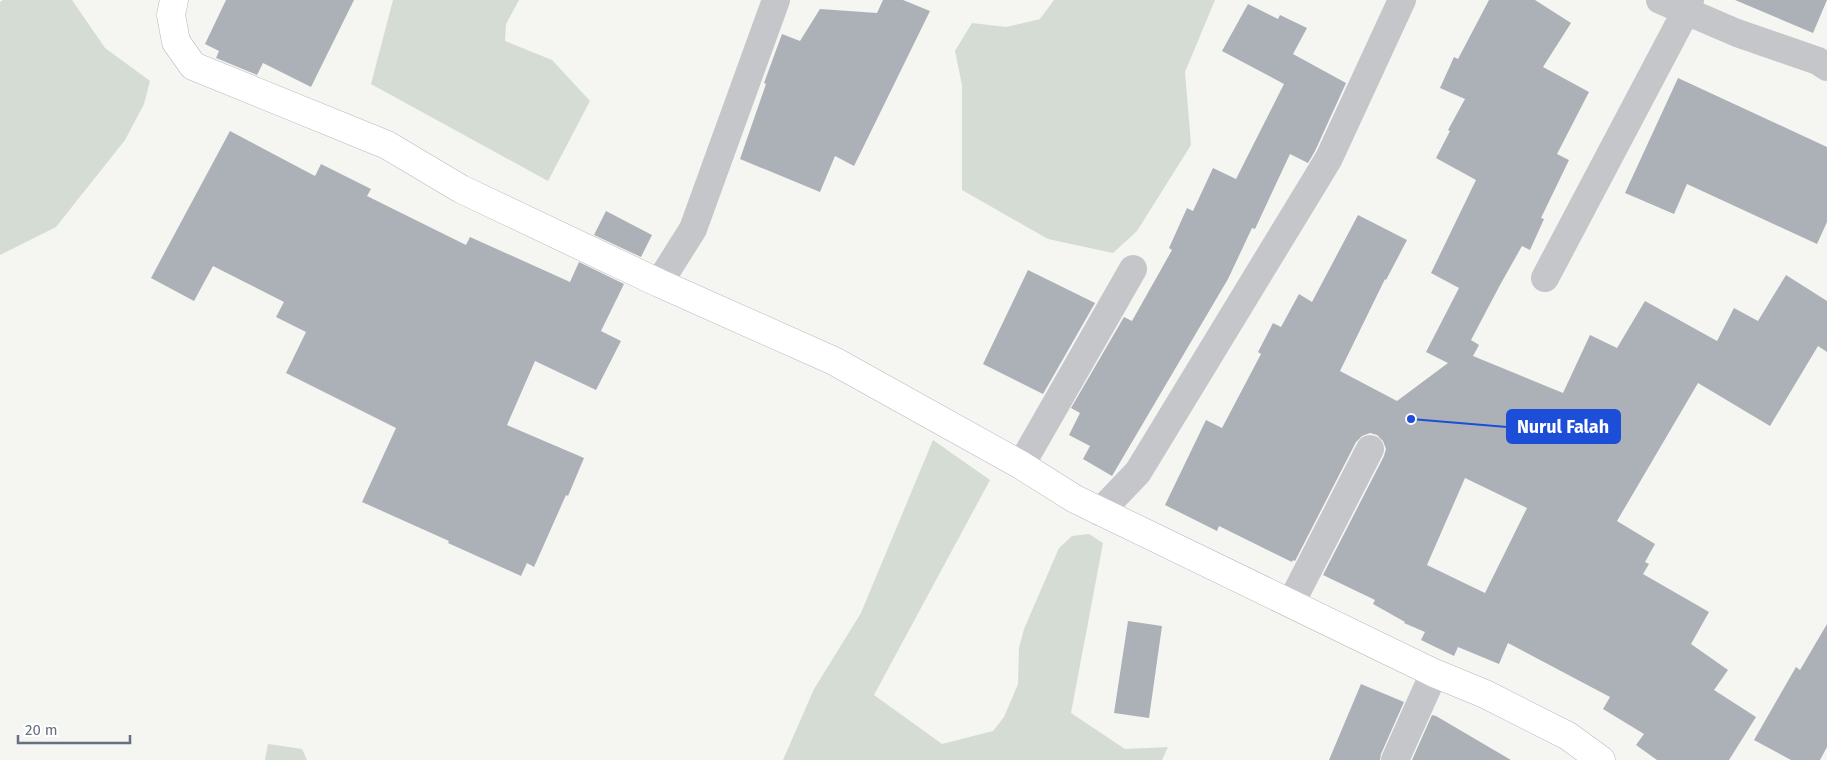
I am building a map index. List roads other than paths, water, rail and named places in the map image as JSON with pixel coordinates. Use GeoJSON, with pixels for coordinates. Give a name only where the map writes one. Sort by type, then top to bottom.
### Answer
{"type":"FeatureCollection","features":[{"type":"Feature","properties":{"kind":"street"},"geometry":{"type":"LineString","coordinates":[[174,0],[171,15],[176,42],[193,66],[387,145],[461,189],[660,283],[834,361],[1021,465],[1075,499],[1434,673],[1485,694],[1568,736],[1601,760]]}},
{"type":"Feature","properties":{"kind":"street"},"geometry":{"type":"LineString","coordinates":[[660,283],[693,229],[776,0]]}},
{"type":"Feature","properties":{"kind":"street"},"geometry":{"type":"LineString","coordinates":[[1100,512],[1138,472],[1329,158],[1402,0]]}},
{"type":"Feature","properties":{"kind":"street"},"geometry":{"type":"LineString","coordinates":[[1660,0],[1688,5],[1737,33],[1818,61],[1827,67]]}},
{"type":"Feature","properties":{"kind":"street"},"geometry":{"type":"LineString","coordinates":[[1545,278],[1688,5]]}},
{"type":"Feature","properties":{"kind":"street"},"geometry":{"type":"LineString","coordinates":[[1021,465],[1133,269]]}},
{"type":"Feature","properties":{"kind":"street"},"geometry":{"type":"LineString","coordinates":[[1291,603],[1370,449]]}},
{"type":"Feature","properties":{"kind":"street"},"geometry":{"type":"LineString","coordinates":[[1395,760],[1434,673]]}},
{"type":"Feature","properties":{"kind":"place","name":"Nurul Falah"},"geometry":{"type":"Point","coordinates":[1411,419]}}]}
